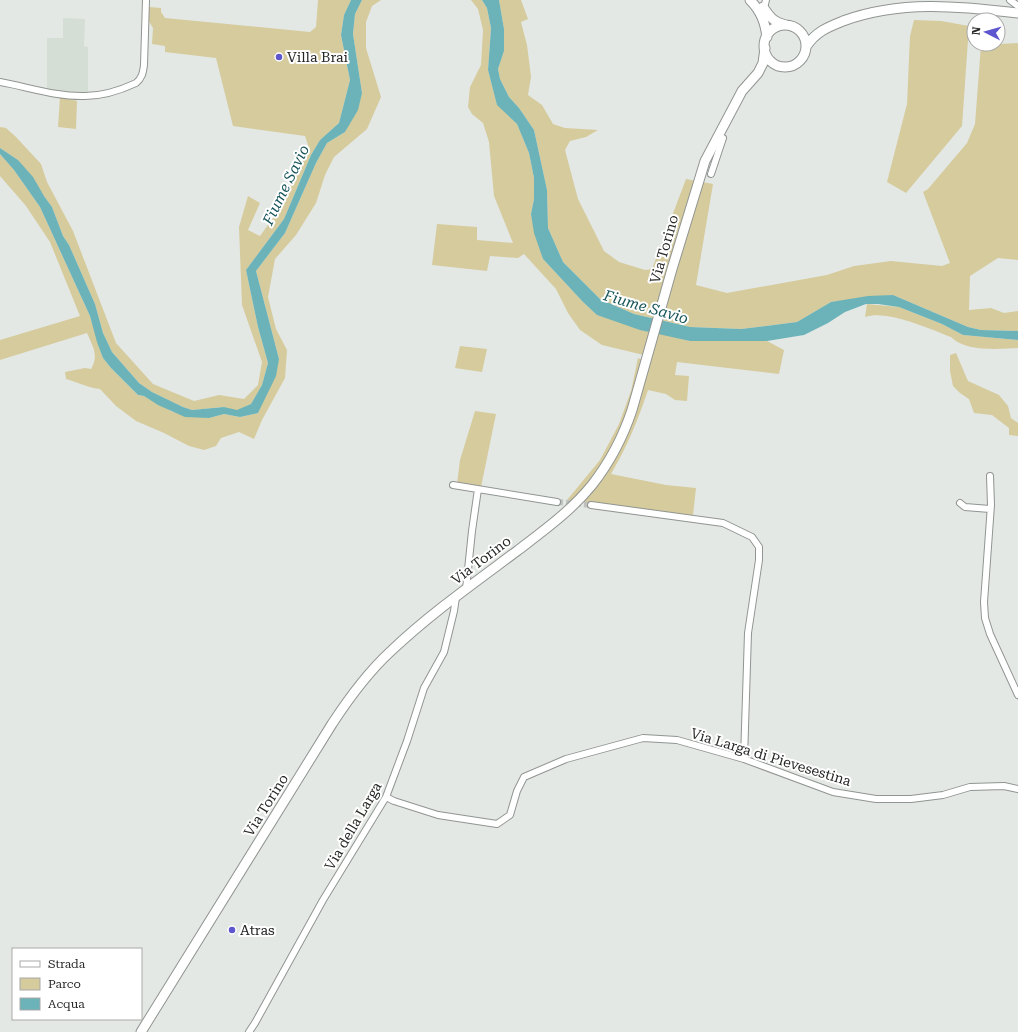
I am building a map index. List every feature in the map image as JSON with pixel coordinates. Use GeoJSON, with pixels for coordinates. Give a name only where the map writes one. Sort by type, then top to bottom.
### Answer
{"type":"FeatureCollection","features":[{"type":"Feature","properties":{"kind":"main road"},"geometry":{"type":"LineString","coordinates":[[755,1],[765,4],[772,20],[776,22],[804,30],[825,28]]}},
{"type":"Feature","properties":{"kind":"main road"},"geometry":{"type":"LineString","coordinates":[[755,1],[766,26],[767,37],[765,48],[770,60],[780,66],[791,66],[800,61],[806,52],[805,39],[802,33],[796,28]]}},
{"type":"Feature","properties":{"kind":"main road"},"geometry":{"type":"LineString","coordinates":[[806,46],[815,35],[825,28],[853,16],[878,10],[911,5],[933,4],[1018,13]]}},
{"type":"Feature","properties":{"kind":"main road"},"geometry":{"type":"LineString","coordinates":[[767,37],[775,28],[786,25]]}},
{"type":"Feature","properties":{"kind":"main road","name":"Via Torino"},"geometry":{"type":"LineString","coordinates":[[141,1032],[344,706],[357,688],[390,651],[572,506],[592,485],[618,445],[626,428],[638,391],[704,161],[742,91],[758,73],[763,63],[765,48]]}},
{"type":"Feature","properties":{"kind":"main road","name":"Via Torino"},"geometry":{"type":"LineString","coordinates":[[758,73],[769,68],[780,66]]}},
{"type":"Feature","properties":{"kind":"street"},"geometry":{"type":"LineString","coordinates":[[0,82],[64,95],[86,96],[102,94],[136,84],[142,76],[144,65],[146,0]]}},
{"type":"Feature","properties":{"kind":"street"},"geometry":{"type":"LineString","coordinates":[[1010,0],[1018,6]]}},
{"type":"Feature","properties":{"kind":"street"},"geometry":{"type":"LineString","coordinates":[[711,174],[723,138]]}},
{"type":"Feature","properties":{"kind":"street"},"geometry":{"type":"LineString","coordinates":[[713,144],[717,155]]}},
{"type":"Feature","properties":{"kind":"street"},"geometry":{"type":"LineString","coordinates":[[990,476],[990,509],[984,602],[985,618],[990,634],[1018,695]]}},
{"type":"Feature","properties":{"kind":"street"},"geometry":{"type":"LineString","coordinates":[[453,485],[557,502]]}},
{"type":"Feature","properties":{"kind":"street"},"geometry":{"type":"LineString","coordinates":[[466,589],[478,489]]}},
{"type":"Feature","properties":{"kind":"street"},"geometry":{"type":"LineString","coordinates":[[960,502],[965,507],[990,509]]}},
{"type":"Feature","properties":{"kind":"street"},"geometry":{"type":"LineString","coordinates":[[591,506],[723,523],[752,537],[759,547],[759,560],[748,633],[744,759]]}},
{"type":"Feature","properties":{"kind":"street","name":"Via della Larga"},"geometry":{"type":"LineString","coordinates":[[249,1032],[256,1024],[323,900],[386,797],[407,741],[424,688],[444,652],[456,597]]}},
{"type":"Feature","properties":{"kind":"street","name":"Via Larga di Pievesestina"},"geometry":{"type":"LineString","coordinates":[[386,797],[438,815],[497,824],[510,815],[517,790],[524,777],[566,759],[643,738],[677,740],[744,759],[833,792],[876,799],[910,799],[943,795],[970,787],[1004,786],[1018,789]]}},
{"type":"Feature","properties":{"kind":"shaded area"},"geometry":{"type":"Polygon","coordinates":[[[63,18],[85,19],[84,46],[88,47],[88,95],[47,90],[47,38],[63,38],[63,18]]]}},
{"type":"Feature","properties":{"kind":"green space"},"geometry":{"type":"Polygon","coordinates":[[[318,0],[351,0],[344,15],[341,35],[350,80],[339,123],[320,140],[311,155],[284,219],[246,270],[258,327],[268,363],[262,385],[251,404],[237,411],[224,407],[192,410],[152,392],[139,383],[112,352],[103,333],[95,304],[69,245],[63,236],[52,207],[18,160],[0,148],[0,127],[6,128],[16,137],[41,164],[47,182],[73,231],[116,343],[153,384],[194,401],[219,395],[244,399],[258,385],[262,362],[242,305],[239,227],[248,196],[260,203],[248,230],[260,236],[278,211],[309,148],[305,136],[233,126],[216,58],[165,52],[165,46],[152,44],[153,28],[148,20],[149,7],[161,8],[161,12],[165,18],[310,32],[316,27],[318,0]]]}},
{"type":"Feature","properties":{"kind":"green space"},"geometry":{"type":"Polygon","coordinates":[[[362,0],[381,0],[372,6],[366,22],[366,48],[381,97],[367,129],[334,157],[325,175],[316,203],[296,235],[275,259],[268,297],[276,329],[287,350],[285,378],[262,420],[254,439],[239,432],[221,438],[216,446],[204,450],[189,446],[136,421],[116,406],[100,389],[66,379],[65,372],[85,368],[91,369],[95,355],[87,333],[0,360],[0,340],[80,316],[50,242],[26,206],[0,176],[0,154],[14,170],[40,207],[90,316],[103,358],[111,368],[138,395],[144,396],[173,412],[209,418],[224,414],[240,417],[258,413],[279,359],[256,271],[285,233],[316,163],[327,143],[345,132],[362,93],[353,34],[355,14],[362,0]]]}},
{"type":"Feature","properties":{"kind":"green space"},"geometry":{"type":"Polygon","coordinates":[[[471,0],[482,0],[487,8],[491,28],[488,70],[497,104],[517,124],[529,153],[534,178],[534,199],[531,214],[543,259],[597,315],[690,341],[767,341],[784,350],[779,374],[677,362],[675,375],[689,376],[687,401],[675,400],[666,394],[648,390],[632,433],[611,474],[666,485],[696,488],[693,515],[635,510],[580,502],[633,420],[652,357],[602,345],[580,330],[568,313],[556,289],[524,254],[518,258],[490,256],[487,271],[432,265],[437,224],[477,227],[477,240],[513,243],[494,196],[489,142],[483,123],[472,114],[468,107],[470,87],[481,65],[483,30],[478,9],[471,0]]]}},
{"type":"Feature","properties":{"kind":"green space"},"geometry":{"type":"Polygon","coordinates":[[[499,0],[521,0],[528,19],[521,22],[527,45],[531,77],[528,95],[542,105],[553,124],[565,128],[598,130],[586,137],[570,141],[565,150],[578,199],[604,251],[619,262],[645,270],[652,269],[686,179],[713,184],[696,285],[727,293],[827,275],[854,266],[891,261],[942,266],[950,263],[923,192],[928,189],[967,143],[975,124],[980,52],[1006,52],[1006,44],[1018,43],[1018,260],[998,258],[970,276],[969,310],[991,308],[1004,313],[1018,311],[1018,331],[981,330],[968,327],[893,295],[831,302],[797,322],[741,329],[690,327],[634,314],[600,299],[563,262],[548,228],[547,190],[534,130],[519,108],[509,97],[500,79],[498,69],[504,51],[504,29],[499,0]]]}},
{"type":"Feature","properties":{"kind":"green space"},"geometry":{"type":"Polygon","coordinates":[[[914,20],[941,21],[966,25],[967,52],[962,126],[906,193],[887,182],[907,104],[910,36],[914,20]]]}},
{"type":"Feature","properties":{"kind":"green space"},"geometry":{"type":"Polygon","coordinates":[[[60,97],[77,101],[76,129],[58,127],[60,97]]]}},
{"type":"Feature","properties":{"kind":"green space"},"geometry":{"type":"Polygon","coordinates":[[[867,304],[899,307],[942,324],[963,335],[1018,340],[1018,348],[992,349],[973,347],[957,342],[951,337],[908,321],[885,316],[874,315],[865,317],[867,304]]]}},
{"type":"Feature","properties":{"kind":"green space"},"geometry":{"type":"Polygon","coordinates":[[[460,346],[487,349],[482,372],[455,368],[460,346]]]}},
{"type":"Feature","properties":{"kind":"green space"},"geometry":{"type":"Polygon","coordinates":[[[956,353],[968,381],[999,395],[1008,406],[1011,418],[1018,423],[1018,436],[1009,435],[1009,428],[992,415],[974,413],[969,399],[953,386],[950,371],[950,355],[956,353]]]}},
{"type":"Feature","properties":{"kind":"green space"},"geometry":{"type":"Polygon","coordinates":[[[638,358],[643,360],[638,380],[617,437],[597,470],[572,500],[567,500],[600,460],[619,424],[631,391],[638,358]]]}},
{"type":"Feature","properties":{"kind":"green space"},"geometry":{"type":"Polygon","coordinates":[[[475,411],[496,414],[481,487],[457,484],[460,460],[475,411]]]}},
{"type":"Feature","properties":{"kind":"water"},"geometry":{"type":"Polygon","coordinates":[[[351,0],[362,0],[355,14],[353,34],[362,93],[358,110],[345,132],[327,143],[316,163],[285,233],[256,271],[279,359],[276,376],[258,413],[240,417],[224,414],[209,418],[185,417],[158,405],[144,396],[138,395],[103,358],[90,316],[40,207],[14,170],[0,154],[0,148],[18,160],[33,177],[52,207],[63,236],[69,245],[95,304],[103,333],[112,352],[139,383],[152,392],[192,410],[224,407],[237,410],[251,404],[262,385],[268,363],[258,327],[246,270],[284,219],[311,155],[320,140],[339,123],[350,80],[341,35],[344,15],[351,0]]]}},
{"type":"Feature","properties":{"kind":"water"},"geometry":{"type":"Polygon","coordinates":[[[482,0],[499,0],[504,29],[504,51],[498,69],[500,79],[509,97],[519,108],[534,130],[547,190],[548,228],[563,262],[600,299],[634,314],[690,327],[741,329],[797,322],[831,302],[868,296],[893,295],[968,327],[981,330],[1018,331],[1018,340],[963,335],[942,324],[899,307],[878,304],[866,304],[845,312],[828,323],[804,335],[767,341],[690,341],[640,330],[597,315],[543,259],[534,233],[531,214],[534,199],[534,178],[529,153],[517,124],[497,105],[488,70],[491,28],[487,8],[482,0]]]}},
{"type":"Feature","properties":{"kind":"tunnel"},"geometry":{"type":"LineString","coordinates":[[557,502],[591,505]]}},
{"type":"Feature","properties":{"kind":"place","name":"Villa Brai"},"geometry":{"type":"Point","coordinates":[279,57]}},
{"type":"Feature","properties":{"kind":"place","name":"Atras"},"geometry":{"type":"Point","coordinates":[232,930]}},
{"type":"Feature","properties":{"kind":"water label","name":"Fiume Savio"},"geometry":{"type":"Point","coordinates":[286,185]}},
{"type":"Feature","properties":{"kind":"water label","name":"Fiume Savio"},"geometry":{"type":"Point","coordinates":[646,307]}}]}
